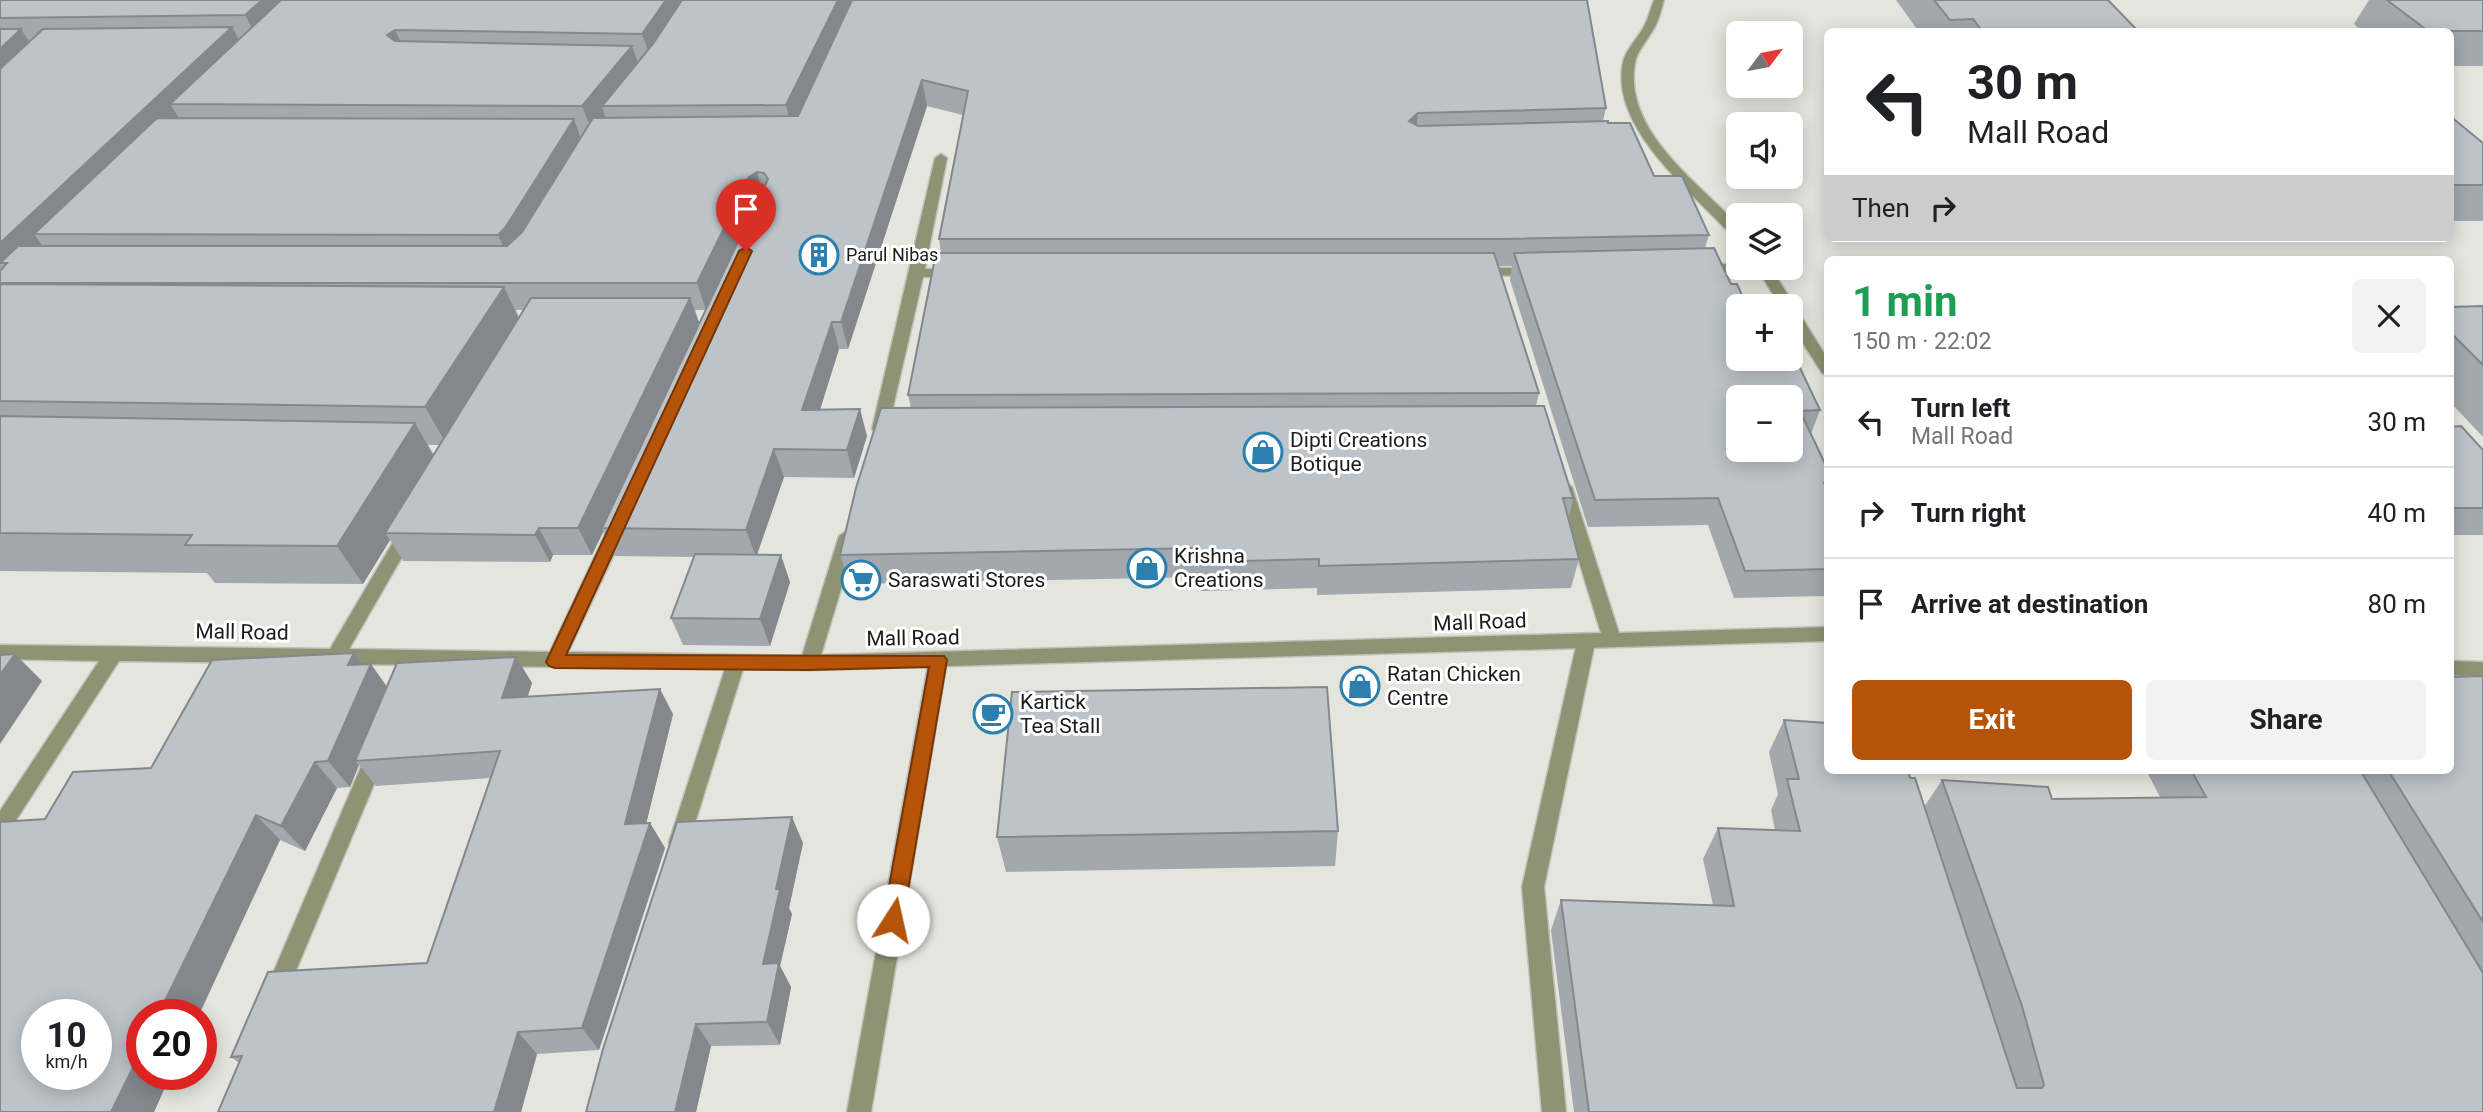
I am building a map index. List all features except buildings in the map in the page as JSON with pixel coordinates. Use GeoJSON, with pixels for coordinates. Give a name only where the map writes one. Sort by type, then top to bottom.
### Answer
{"type":"FeatureCollection","features":[{"type":"Feature","properties":{"kind":"street"},"geometry":{"type":"LineString","coordinates":[[1659,0],[1652,24],[1630,58],[1628,70],[1627,86],[1642,140],[1726,220]]}},
{"type":"Feature","properties":{"kind":"street"},"geometry":{"type":"LineString","coordinates":[[883,434],[941,158]]}},
{"type":"Feature","properties":{"kind":"street"},"geometry":{"type":"LineString","coordinates":[[1684,269],[1726,268]]}},
{"type":"Feature","properties":{"kind":"street"},"geometry":{"type":"LineString","coordinates":[[1461,272],[1500,279],[1551,272]]}},
{"type":"Feature","properties":{"kind":"street"},"geometry":{"type":"LineString","coordinates":[[917,274],[972,273]]}},
{"type":"Feature","properties":{"kind":"street"},"geometry":{"type":"LineString","coordinates":[[1803,332],[1824,365]]}},
{"type":"Feature","properties":{"kind":"street"},"geometry":{"type":"LineString","coordinates":[[1559,468],[1612,640]]}},
{"type":"Feature","properties":{"kind":"street"},"geometry":{"type":"LineString","coordinates":[[555,662],[624,512]]}},
{"type":"Feature","properties":{"kind":"street"},"geometry":{"type":"LineString","coordinates":[[335,657],[418,514]]}},
{"type":"Feature","properties":{"kind":"street"},"geometry":{"type":"LineString","coordinates":[[809,663],[852,521]]}},
{"type":"Feature","properties":{"kind":"street","name":"Mall Road"},"geometry":{"type":"LineString","coordinates":[[0,652],[555,662],[809,663],[1824,634]]}},
{"type":"Feature","properties":{"kind":"street"},"geometry":{"type":"LineString","coordinates":[[1554,1112],[1533,887],[1586,642]]}},
{"type":"Feature","properties":{"kind":"street"},"geometry":{"type":"LineString","coordinates":[[0,828],[114,653]]}},
{"type":"Feature","properties":{"kind":"street"},"geometry":{"type":"LineString","coordinates":[[406,684],[416,660]]}},
{"type":"Feature","properties":{"kind":"street"},"geometry":{"type":"LineString","coordinates":[[859,1112],[938,660]]}},
{"type":"Feature","properties":{"kind":"street"},"geometry":{"type":"LineString","coordinates":[[673,861],[736,663]]}},
{"type":"Feature","properties":{"kind":"street"},"geometry":{"type":"LineString","coordinates":[[2454,668],[2483,669]]}},
{"type":"Feature","properties":{"kind":"street"},"geometry":{"type":"LineString","coordinates":[[270,1006],[385,734]]}},
{"type":"Feature","properties":{"kind":"place","name":"Parul Nibas"},"geometry":{"type":"Point","coordinates":[819,255]}},
{"type":"Feature","properties":{"kind":"place","name":"Dipti Creations Botique"},"geometry":{"type":"Point","coordinates":[1263,452]}},
{"type":"Feature","properties":{"kind":"place","name":"Krishna Creations"},"geometry":{"type":"Point","coordinates":[1147,568]}},
{"type":"Feature","properties":{"kind":"place","name":"Saraswati Stores"},"geometry":{"type":"Point","coordinates":[861,580]}},
{"type":"Feature","properties":{"kind":"place","name":"Ratan Chicken Centre"},"geometry":{"type":"Point","coordinates":[1360,686]}},
{"type":"Feature","properties":{"kind":"place","name":"Kartick Tea Stall"},"geometry":{"type":"Point","coordinates":[993,714]}},
{"type":"Feature","properties":{"kind":"route"},"geometry":{"type":"LineString","coordinates":[[746,251],[555,662],[809,663],[938,660],[893,920]]}}]}
